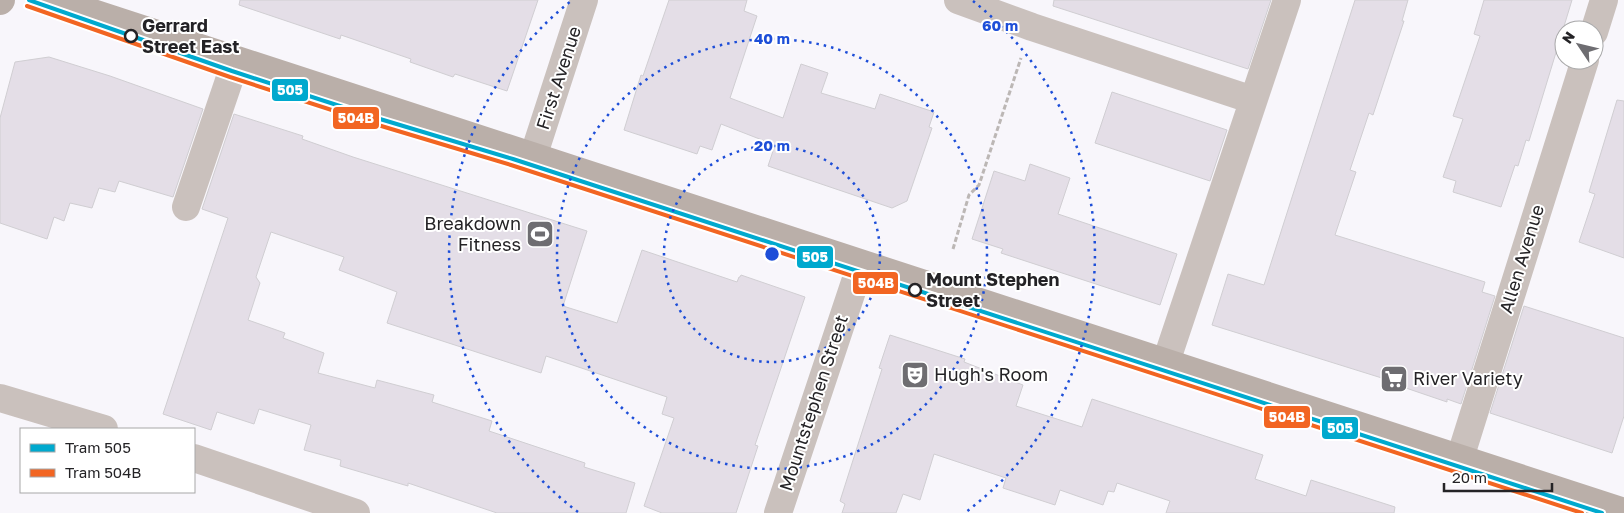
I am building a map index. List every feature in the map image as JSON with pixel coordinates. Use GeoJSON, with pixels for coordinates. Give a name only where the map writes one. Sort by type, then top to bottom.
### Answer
{"type":"FeatureCollection","features":[{"type":"Feature","properties":{"kind":"main road"},"geometry":{"type":"LineString","coordinates":[[52,0],[1624,512]]}},
{"type":"Feature","properties":{"kind":"street","name":"First Avenue"},"geometry":{"type":"LineString","coordinates":[[533,157],[584,0]]}},
{"type":"Feature","properties":{"kind":"street"},"geometry":{"type":"LineString","coordinates":[[958,0],[1032,27],[1253,100]]}},
{"type":"Feature","properties":{"kind":"street"},"geometry":{"type":"LineString","coordinates":[[1166,362],[1287,0]]}},
{"type":"Feature","properties":{"kind":"street"},"geometry":{"type":"LineString","coordinates":[[1598,20],[1604,0]]}},
{"type":"Feature","properties":{"kind":"street"},"geometry":{"type":"LineString","coordinates":[[186,207],[236,60]]}},
{"type":"Feature","properties":{"kind":"street","name":"Allen Avenue"},"geometry":{"type":"LineString","coordinates":[[1460,458],[1582,70]]}},
{"type":"Feature","properties":{"kind":"street","name":"Mountstephen Street"},"geometry":{"type":"LineString","coordinates":[[778,513],[861,264]]}},
{"type":"Feature","properties":{"kind":"street"},"geometry":{"type":"LineString","coordinates":[[0,398],[101,428]]}},
{"type":"Feature","properties":{"kind":"street"},"geometry":{"type":"LineString","coordinates":[[195,458],[356,513]]}},
{"type":"Feature","properties":{"kind":"path"},"geometry":{"type":"LineString","coordinates":[[953,249],[970,195],[979,184],[1032,27]]}},
{"type":"Feature","properties":{"kind":"building"},"geometry":{"type":"Polygon","coordinates":[[[240,0],[538,0],[507,91],[455,74],[453,77],[410,62],[411,59],[341,35],[340,39],[239,5],[240,0]]]}},
{"type":"Feature","properties":{"kind":"building"},"geometry":{"type":"Polygon","coordinates":[[[669,0],[747,0],[744,11],[757,16],[730,98],[783,118],[801,64],[828,73],[821,93],[875,109],[880,94],[934,112],[929,127],[932,128],[907,201],[892,208],[768,166],[775,145],[721,124],[712,150],[700,146],[697,154],[624,130],[641,75],[643,76],[669,0]]]}},
{"type":"Feature","properties":{"kind":"building"},"geometry":{"type":"Polygon","coordinates":[[[1054,0],[1271,0],[1248,69],[1053,6],[1054,0]]]}},
{"type":"Feature","properties":{"kind":"building"},"geometry":{"type":"Polygon","coordinates":[[[1355,0],[1408,0],[1402,21],[1404,21],[1373,115],[1369,113],[1350,170],[1356,172],[1335,235],[1485,282],[1482,292],[1495,296],[1461,404],[1447,399],[1447,402],[1400,386],[1401,384],[1212,325],[1228,274],[1264,285],[1355,0]]]}},
{"type":"Feature","properties":{"kind":"building"},"geometry":{"type":"Polygon","coordinates":[[[1484,0],[1572,0],[1566,20],[1554,20],[1554,59],[1529,141],[1526,140],[1518,166],[1515,165],[1501,207],[1453,192],[1456,181],[1443,177],[1463,119],[1453,116],[1480,36],[1474,34],[1484,0]]]}},
{"type":"Feature","properties":{"kind":"building"},"geometry":{"type":"Polygon","coordinates":[[[49,57],[110,76],[203,109],[173,197],[119,181],[115,192],[99,188],[92,208],[70,203],[64,221],[54,217],[47,239],[0,223],[0,118],[15,62],[49,57]]]}},
{"type":"Feature","properties":{"kind":"building"},"geometry":{"type":"Polygon","coordinates":[[[1112,92],[1227,130],[1210,181],[1095,143],[1112,92]]]}},
{"type":"Feature","properties":{"kind":"building"},"geometry":{"type":"Polygon","coordinates":[[[1617,100],[1624,101],[1624,258],[1579,242],[1595,194],[1589,192],[1617,100]]]}},
{"type":"Feature","properties":{"kind":"building"},"geometry":{"type":"Polygon","coordinates":[[[234,114],[303,136],[302,139],[353,157],[587,231],[563,306],[617,323],[642,250],[737,282],[741,275],[805,297],[755,445],[758,446],[736,513],[662,513],[644,506],[674,418],[662,414],[667,397],[546,356],[541,373],[387,323],[397,292],[339,270],[344,257],[271,232],[256,277],[260,283],[248,320],[285,333],[283,338],[324,353],[318,373],[375,388],[377,380],[434,395],[432,402],[492,421],[489,431],[585,463],[584,467],[635,483],[626,513],[497,513],[408,483],[408,486],[340,466],[341,460],[304,450],[311,425],[259,409],[254,424],[217,412],[211,430],[163,414],[228,218],[202,209],[234,114]]]}},
{"type":"Feature","properties":{"kind":"building"},"geometry":{"type":"Polygon","coordinates":[[[1030,164],[1070,178],[1058,214],[1177,254],[1160,305],[1001,253],[1003,249],[972,239],[994,171],[1025,181],[1030,164]]]}},
{"type":"Feature","properties":{"kind":"building"},"geometry":{"type":"Polygon","coordinates":[[[1524,306],[1624,338],[1624,416],[1612,453],[1490,413],[1524,306]]]}},
{"type":"Feature","properties":{"kind":"building"},"geometry":{"type":"Polygon","coordinates":[[[890,335],[965,359],[964,362],[1023,385],[1016,406],[1082,427],[1092,399],[1263,455],[1255,479],[1306,496],[1311,480],[1395,507],[1394,513],[1166,513],[1170,501],[1117,483],[1114,492],[1108,491],[1103,505],[1060,490],[1055,505],[1003,488],[1006,478],[934,454],[920,500],[903,494],[896,513],[842,513],[845,504],[840,501],[882,369],[879,368],[890,335]]]}},
{"type":"Feature","properties":{"kind":"tram line","name":"505"},"geometry":{"type":"LineString","coordinates":[[29,0],[232,71],[380,119],[513,159],[1602,513]]}},
{"type":"Feature","properties":{"kind":"tram line","name":"504B"},"geometry":{"type":"LineString","coordinates":[[27,6],[230,77],[378,125],[511,165],[1582,513]]}},
{"type":"Feature","properties":{"kind":"place","name":"Gerrard Street East"},"geometry":{"type":"Point","coordinates":[131,36]}},
{"type":"Feature","properties":{"kind":"place","name":"Breakdown Fitness"},"geometry":{"type":"Point","coordinates":[540,234]}},
{"type":"Feature","properties":{"kind":"place","name":"Mount Stephen Street"},"geometry":{"type":"Point","coordinates":[915,290]}},
{"type":"Feature","properties":{"kind":"place","name":"Hugh's Room"},"geometry":{"type":"Point","coordinates":[915,375]}},
{"type":"Feature","properties":{"kind":"place","name":"River Variety"},"geometry":{"type":"Point","coordinates":[1394,379]}}]}
